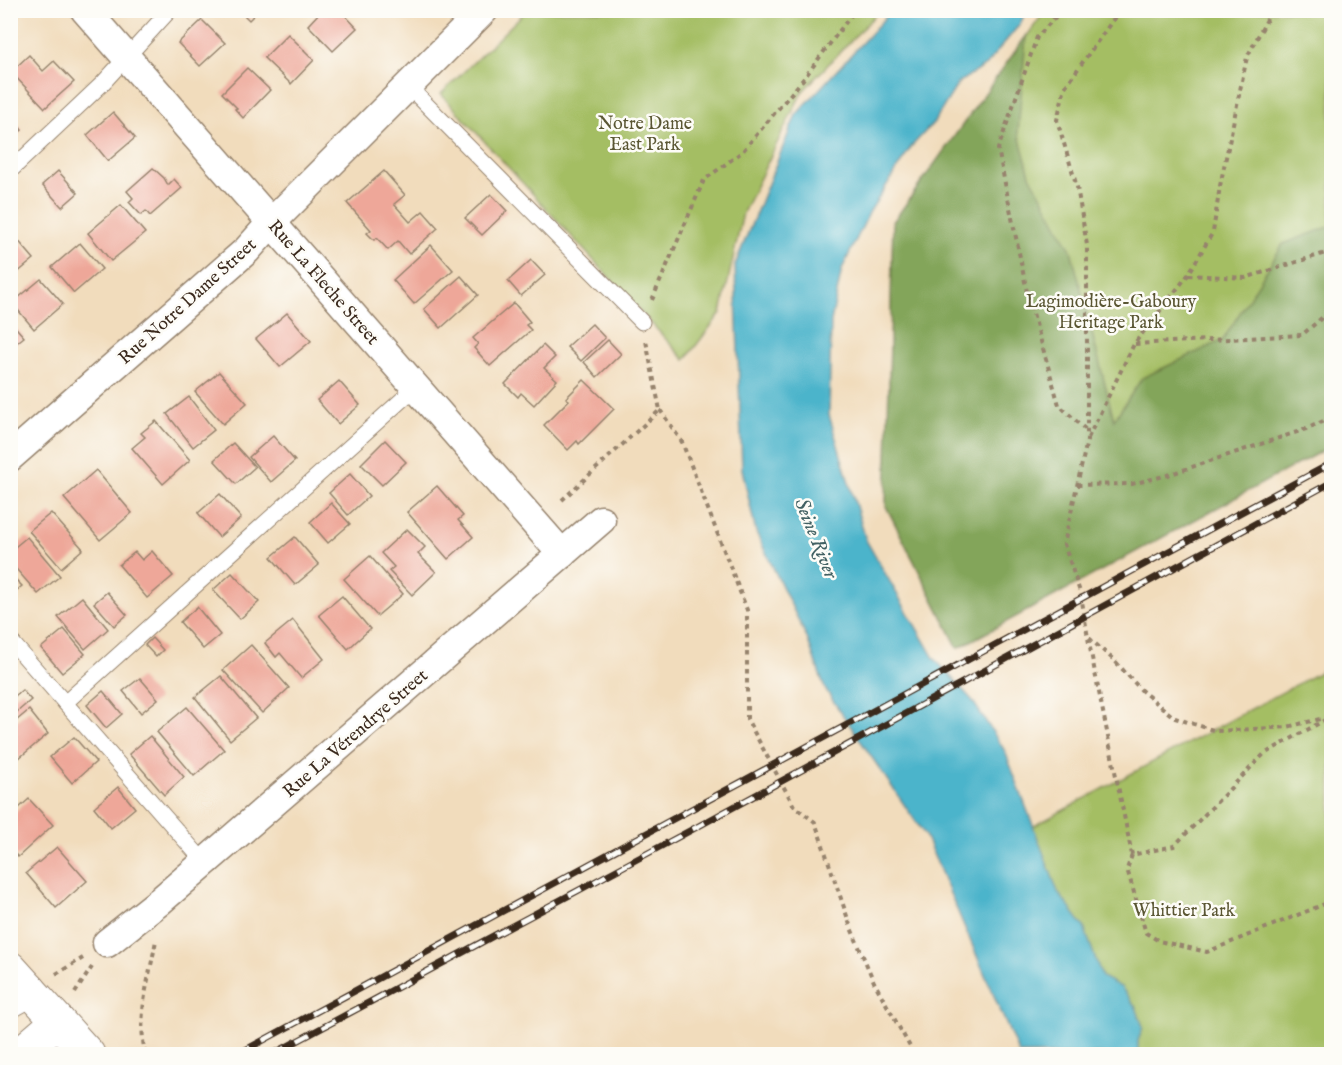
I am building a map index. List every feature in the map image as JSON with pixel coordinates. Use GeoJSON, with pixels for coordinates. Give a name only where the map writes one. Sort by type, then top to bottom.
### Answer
{"type":"FeatureCollection","features":[{"type":"Feature","properties":{"kind":"main road"},"geometry":{"type":"LineString","coordinates":[[17,986],[58,1021],[87,1054]]}},
{"type":"Feature","properties":{"kind":"main road"},"geometry":{"type":"LineString","coordinates":[[15,1054],[28,1047],[58,1021]]}},
{"type":"Feature","properties":{"kind":"street","name":"Rue La Fleche Street"},"geometry":{"type":"LineString","coordinates":[[85,10],[562,554]]}},
{"type":"Feature","properties":{"kind":"street","name":"Rue Notre Dame Street"},"geometry":{"type":"LineString","coordinates":[[10,457],[247,250],[271,223],[484,10]]}},
{"type":"Feature","properties":{"kind":"street","name":"Rue La Vérendrye Street"},"geometry":{"type":"LineString","coordinates":[[107,944],[205,863],[601,520]]}},
{"type":"Feature","properties":{"kind":"lane"},"geometry":{"type":"LineString","coordinates":[[10,171],[102,84],[170,10]]}},
{"type":"Feature","properties":{"kind":"lane"},"geometry":{"type":"LineString","coordinates":[[408,86],[642,322]]}},
{"type":"Feature","properties":{"kind":"lane"},"geometry":{"type":"LineString","coordinates":[[65,703],[416,387]]}},
{"type":"Feature","properties":{"kind":"lane"},"geometry":{"type":"LineString","coordinates":[[10,640],[205,863]]}},
{"type":"Feature","properties":{"kind":"path"},"geometry":{"type":"LineString","coordinates":[[855,10],[805,76],[742,152],[704,180],[642,322],[660,410],[682,442],[747,610],[747,719],[794,806],[815,822],[851,928],[874,982],[914,1054]]}},
{"type":"Feature","properties":{"kind":"path"},"geometry":{"type":"LineString","coordinates":[[1062,10],[1037,38],[998,149],[1027,292],[1059,405],[1087,430]]}},
{"type":"Feature","properties":{"kind":"path"},"geometry":{"type":"LineString","coordinates":[[1120,10],[1065,87],[1057,120],[1077,187],[1087,245],[1087,441],[1064,544],[1081,595],[1132,855],[1127,868],[1146,933],[1159,941],[1207,952],[1332,901]]}},
{"type":"Feature","properties":{"kind":"path"},"geometry":{"type":"LineString","coordinates":[[1087,441],[1134,344],[1188,275],[1213,232],[1220,186],[1247,57],[1272,10]]}},
{"type":"Feature","properties":{"kind":"path"},"geometry":{"type":"LineString","coordinates":[[1188,275],[1245,278],[1332,251]]}},
{"type":"Feature","properties":{"kind":"path"},"geometry":{"type":"LineString","coordinates":[[1134,344],[1302,335],[1332,309]]}},
{"type":"Feature","properties":{"kind":"path"},"geometry":{"type":"LineString","coordinates":[[562,500],[660,410]]}},
{"type":"Feature","properties":{"kind":"path"},"geometry":{"type":"LineString","coordinates":[[1077,485],[1132,483],[1168,475],[1306,429],[1332,417]]}},
{"type":"Feature","properties":{"kind":"path"},"geometry":{"type":"LineString","coordinates":[[1088,638],[1115,661],[1142,691],[1175,718],[1216,731],[1287,727],[1332,716]]}},
{"type":"Feature","properties":{"kind":"path"},"geometry":{"type":"LineString","coordinates":[[1132,855],[1174,846],[1264,754],[1332,716]]}},
{"type":"Feature","properties":{"kind":"path"},"geometry":{"type":"LineString","coordinates":[[145,1054],[142,1024],[144,995],[156,941],[160,901]]}},
{"type":"Feature","properties":{"kind":"path"},"geometry":{"type":"LineString","coordinates":[[17,986],[107,944]]}},
{"type":"Feature","properties":{"kind":"path"},"geometry":{"type":"LineString","coordinates":[[58,1021],[107,944]]}},
{"type":"Feature","properties":{"kind":"green space","name":"Notre Dame East Park"},"geometry":{"type":"Polygon","coordinates":[[[526,11],[879,11],[802,92],[743,213],[721,313],[685,360],[441,94],[526,11]]]}},
{"type":"Feature","properties":{"kind":"green space","name":"Lagimodière-Gaboury Heritage Park"},"geometry":{"type":"Polygon","coordinates":[[[1045,11],[1331,11],[1331,446],[958,648],[886,506],[893,222],[1045,11]]]}},
{"type":"Feature","properties":{"kind":"green space"},"geometry":{"type":"Polygon","coordinates":[[[1026,36],[1018,132],[1030,175],[1071,250],[1114,420],[1142,378],[1223,340],[1283,244],[1331,226],[1331,446],[958,648],[886,506],[893,222],[1026,36]]]}},
{"type":"Feature","properties":{"kind":"green space","name":"Whittier Park"},"geometry":{"type":"Polygon","coordinates":[[[1331,666],[1331,1048],[1327,1054],[1090,1054],[1006,841],[1331,666]]]}},
{"type":"Feature","properties":{"kind":"water","name":"Seine River"},"geometry":{"type":"Polygon","coordinates":[[[891,11],[1026,11],[1020,24],[986,65],[959,82],[934,122],[911,147],[870,211],[842,269],[831,321],[829,415],[866,540],[934,658],[972,700],[1005,751],[1058,892],[1084,927],[1102,977],[1121,987],[1136,1007],[1143,1027],[1138,1041],[1138,1054],[1019,1054],[925,835],[825,689],[807,638],[756,532],[742,469],[735,265],[796,115],[891,11]]]}},
{"type":"Feature","properties":{"kind":"building"},"geometry":{"type":"Polygon","coordinates":[[[239,10],[259,10],[249,20],[239,10]]]}},
{"type":"Feature","properties":{"kind":"building"},"geometry":{"type":"Polygon","coordinates":[[[322,10],[340,10],[357,28],[333,51],[308,25],[322,10]]]}},
{"type":"Feature","properties":{"kind":"building"},"geometry":{"type":"Polygon","coordinates":[[[202,20],[225,43],[200,66],[178,43],[202,20]]]}},
{"type":"Feature","properties":{"kind":"building"},"geometry":{"type":"Polygon","coordinates":[[[288,34],[314,60],[291,84],[264,58],[288,34]]]}},
{"type":"Feature","properties":{"kind":"building"},"geometry":{"type":"Polygon","coordinates":[[[29,55],[43,71],[54,61],[74,82],[45,108],[11,72],[29,55]]]}},
{"type":"Feature","properties":{"kind":"building"},"geometry":{"type":"Polygon","coordinates":[[[247,68],[270,90],[243,118],[235,109],[237,108],[222,93],[247,68]]]}},
{"type":"Feature","properties":{"kind":"building"},"geometry":{"type":"Polygon","coordinates":[[[113,112],[135,138],[108,161],[87,135],[113,112]]]}},
{"type":"Feature","properties":{"kind":"building"},"geometry":{"type":"Polygon","coordinates":[[[10,115],[22,130],[10,139],[10,115]]]}},
{"type":"Feature","properties":{"kind":"building"},"geometry":{"type":"Polygon","coordinates":[[[153,168],[168,185],[174,179],[182,188],[150,216],[146,211],[141,215],[129,202],[133,198],[127,191],[153,168]]]}},
{"type":"Feature","properties":{"kind":"building"},"geometry":{"type":"Polygon","coordinates":[[[58,171],[78,193],[62,207],[42,185],[58,171]]]}},
{"type":"Feature","properties":{"kind":"building"},"geometry":{"type":"Polygon","coordinates":[[[384,171],[405,195],[394,204],[410,222],[423,211],[438,228],[409,254],[398,241],[388,250],[377,238],[374,240],[367,233],[371,230],[347,203],[384,171]]]}},
{"type":"Feature","properties":{"kind":"building"},"geometry":{"type":"Polygon","coordinates":[[[491,194],[507,211],[482,235],[465,218],[491,194]]]}},
{"type":"Feature","properties":{"kind":"building"},"geometry":{"type":"Polygon","coordinates":[[[121,205],[145,233],[111,261],[88,233],[121,205]]]}},
{"type":"Feature","properties":{"kind":"building"},"geometry":{"type":"Polygon","coordinates":[[[10,231],[34,259],[17,273],[10,266],[10,231]]]}},
{"type":"Feature","properties":{"kind":"building"},"geometry":{"type":"Polygon","coordinates":[[[80,243],[102,269],[74,293],[52,267],[80,243]]]}},
{"type":"Feature","properties":{"kind":"building"},"geometry":{"type":"Polygon","coordinates":[[[431,245],[453,270],[414,304],[393,280],[431,245]]]}},
{"type":"Feature","properties":{"kind":"building"},"geometry":{"type":"Polygon","coordinates":[[[531,260],[545,275],[521,296],[508,281],[531,260]]]}},
{"type":"Feature","properties":{"kind":"building"},"geometry":{"type":"Polygon","coordinates":[[[461,276],[478,295],[441,328],[424,309],[461,276]]]}},
{"type":"Feature","properties":{"kind":"building"},"geometry":{"type":"Polygon","coordinates":[[[41,279],[63,304],[34,329],[12,303],[41,279]]]}},
{"type":"Feature","properties":{"kind":"building"},"geometry":{"type":"Polygon","coordinates":[[[514,303],[530,322],[526,325],[531,330],[490,366],[474,348],[478,344],[473,338],[514,303]]]}},
{"type":"Feature","properties":{"kind":"building"},"geometry":{"type":"Polygon","coordinates":[[[287,313],[311,341],[280,367],[256,339],[287,313]]]}},
{"type":"Feature","properties":{"kind":"building"},"geometry":{"type":"Polygon","coordinates":[[[10,321],[24,337],[10,348],[10,321]]]}},
{"type":"Feature","properties":{"kind":"building"},"geometry":{"type":"Polygon","coordinates":[[[592,324],[605,338],[581,361],[567,347],[592,324]]]}},
{"type":"Feature","properties":{"kind":"building"},"geometry":{"type":"Polygon","coordinates":[[[608,340],[621,354],[597,377],[584,362],[608,340]]]}},
{"type":"Feature","properties":{"kind":"building"},"geometry":{"type":"Polygon","coordinates":[[[543,345],[555,357],[544,368],[557,380],[534,405],[521,393],[518,397],[505,384],[543,345]]]}},
{"type":"Feature","properties":{"kind":"building"},"geometry":{"type":"Polygon","coordinates":[[[219,372],[247,403],[223,424],[195,392],[219,372]]]}},
{"type":"Feature","properties":{"kind":"building"},"geometry":{"type":"Polygon","coordinates":[[[584,380],[614,409],[579,444],[577,441],[568,450],[544,425],[569,400],[566,398],[584,380]]]}},
{"type":"Feature","properties":{"kind":"building"},"geometry":{"type":"Polygon","coordinates":[[[339,381],[360,405],[338,424],[317,400],[339,381]]]}},
{"type":"Feature","properties":{"kind":"building"},"geometry":{"type":"Polygon","coordinates":[[[189,397],[214,430],[193,447],[167,414],[189,397]]]}},
{"type":"Feature","properties":{"kind":"building"},"geometry":{"type":"Polygon","coordinates":[[[156,421],[190,460],[163,484],[132,448],[145,437],[141,433],[156,421]]]}},
{"type":"Feature","properties":{"kind":"building"},"geometry":{"type":"Polygon","coordinates":[[[273,436],[295,461],[271,482],[249,457],[273,436]]]}},
{"type":"Feature","properties":{"kind":"building"},"geometry":{"type":"Polygon","coordinates":[[[385,440],[406,462],[382,485],[361,464],[385,440]]]}},
{"type":"Feature","properties":{"kind":"building"},"geometry":{"type":"Polygon","coordinates":[[[233,443],[255,467],[236,484],[214,460],[233,443]]]}},
{"type":"Feature","properties":{"kind":"building"},"geometry":{"type":"Polygon","coordinates":[[[96,470],[132,513],[100,540],[64,498],[96,470]]]}},
{"type":"Feature","properties":{"kind":"building"},"geometry":{"type":"Polygon","coordinates":[[[350,474],[369,496],[348,515],[329,493],[350,474]]]}},
{"type":"Feature","properties":{"kind":"building"},"geometry":{"type":"Polygon","coordinates":[[[437,486],[463,516],[458,520],[473,537],[448,559],[407,512],[437,486]]]}},
{"type":"Feature","properties":{"kind":"building"},"geometry":{"type":"Polygon","coordinates":[[[220,494],[241,518],[219,537],[198,513],[220,494]]]}},
{"type":"Feature","properties":{"kind":"building"},"geometry":{"type":"Polygon","coordinates":[[[331,503],[350,524],[328,543],[310,522],[331,503]]]}},
{"type":"Feature","properties":{"kind":"building"},"geometry":{"type":"Polygon","coordinates":[[[51,513],[83,549],[61,568],[29,531],[51,513]]]}},
{"type":"Feature","properties":{"kind":"building"},"geometry":{"type":"Polygon","coordinates":[[[407,529],[425,547],[418,554],[436,572],[412,595],[389,571],[394,567],[381,553],[407,529]]]}},
{"type":"Feature","properties":{"kind":"building"},"geometry":{"type":"Polygon","coordinates":[[[27,537],[60,576],[38,594],[10,562],[10,551],[27,537]]]}},
{"type":"Feature","properties":{"kind":"building"},"geometry":{"type":"Polygon","coordinates":[[[295,537],[319,565],[295,585],[271,557],[295,537]]]}},
{"type":"Feature","properties":{"kind":"building"},"geometry":{"type":"Polygon","coordinates":[[[152,551],[173,576],[147,598],[119,565],[135,552],[142,560],[152,551]]]}},
{"type":"Feature","properties":{"kind":"building"},"geometry":{"type":"Polygon","coordinates":[[[370,556],[403,594],[377,616],[344,579],[370,556]]]}},
{"type":"Feature","properties":{"kind":"building"},"geometry":{"type":"Polygon","coordinates":[[[232,573],[259,602],[240,619],[213,590],[232,573]]]}},
{"type":"Feature","properties":{"kind":"building"},"geometry":{"type":"Polygon","coordinates":[[[10,574],[22,586],[10,596],[10,574]]]}},
{"type":"Feature","properties":{"kind":"building"},"geometry":{"type":"Polygon","coordinates":[[[107,592],[127,615],[114,626],[94,603],[107,592]]]}},
{"type":"Feature","properties":{"kind":"building"},"geometry":{"type":"Polygon","coordinates":[[[342,596],[370,629],[348,649],[319,615],[342,596]]]}},
{"type":"Feature","properties":{"kind":"building"},"geometry":{"type":"Polygon","coordinates":[[[82,597],[108,629],[85,649],[58,617],[82,597]]]}},
{"type":"Feature","properties":{"kind":"building"},"geometry":{"type":"Polygon","coordinates":[[[197,607],[220,635],[203,649],[180,622],[197,607]]]}},
{"type":"Feature","properties":{"kind":"building"},"geometry":{"type":"Polygon","coordinates":[[[293,620],[324,659],[301,678],[280,653],[276,657],[265,643],[293,620]]]}},
{"type":"Feature","properties":{"kind":"building"},"geometry":{"type":"Polygon","coordinates":[[[64,629],[85,654],[62,673],[41,648],[64,629]]]}},
{"type":"Feature","properties":{"kind":"building"},"geometry":{"type":"Polygon","coordinates":[[[152,638],[163,650],[156,657],[145,645],[152,638]]]}},
{"type":"Feature","properties":{"kind":"building"},"geometry":{"type":"Polygon","coordinates":[[[251,645],[289,688],[262,713],[223,670],[251,645]]]}},
{"type":"Feature","properties":{"kind":"building"},"geometry":{"type":"Polygon","coordinates":[[[221,676],[256,718],[230,740],[195,697],[221,676]]]}},
{"type":"Feature","properties":{"kind":"building"},"geometry":{"type":"Polygon","coordinates":[[[140,678],[158,699],[141,713],[123,691],[140,678]]]}},
{"type":"Feature","properties":{"kind":"building"},"geometry":{"type":"Polygon","coordinates":[[[22,690],[31,700],[17,712],[10,705],[10,700],[22,690]]]}},
{"type":"Feature","properties":{"kind":"building"},"geometry":{"type":"Polygon","coordinates":[[[103,691],[122,714],[106,728],[87,705],[103,691]]]}},
{"type":"Feature","properties":{"kind":"building"},"geometry":{"type":"Polygon","coordinates":[[[187,707],[224,750],[194,776],[157,732],[187,707]]]}},
{"type":"Feature","properties":{"kind":"building"},"geometry":{"type":"Polygon","coordinates":[[[29,710],[48,734],[13,763],[10,760],[10,726],[29,710]]]}},
{"type":"Feature","properties":{"kind":"building"},"geometry":{"type":"Polygon","coordinates":[[[150,736],[184,777],[164,795],[129,754],[150,736]]]}},
{"type":"Feature","properties":{"kind":"building"},"geometry":{"type":"Polygon","coordinates":[[[74,737],[96,762],[72,783],[50,757],[74,737]]]}},
{"type":"Feature","properties":{"kind":"building"},"geometry":{"type":"Polygon","coordinates":[[[118,787],[135,808],[111,828],[94,807],[118,787]]]}},
{"type":"Feature","properties":{"kind":"building"},"geometry":{"type":"Polygon","coordinates":[[[29,799],[53,825],[18,857],[10,849],[10,816],[29,799]]]}},
{"type":"Feature","properties":{"kind":"building"},"geometry":{"type":"Polygon","coordinates":[[[57,847],[87,881],[56,908],[26,873],[57,847]]]}},
{"type":"Feature","properties":{"kind":"railway"},"geometry":{"type":"LineString","coordinates":[[238,1054],[1332,463]]}},
{"type":"Feature","properties":{"kind":"railway"},"geometry":{"type":"LineString","coordinates":[[273,1054],[1332,482]]}}]}
